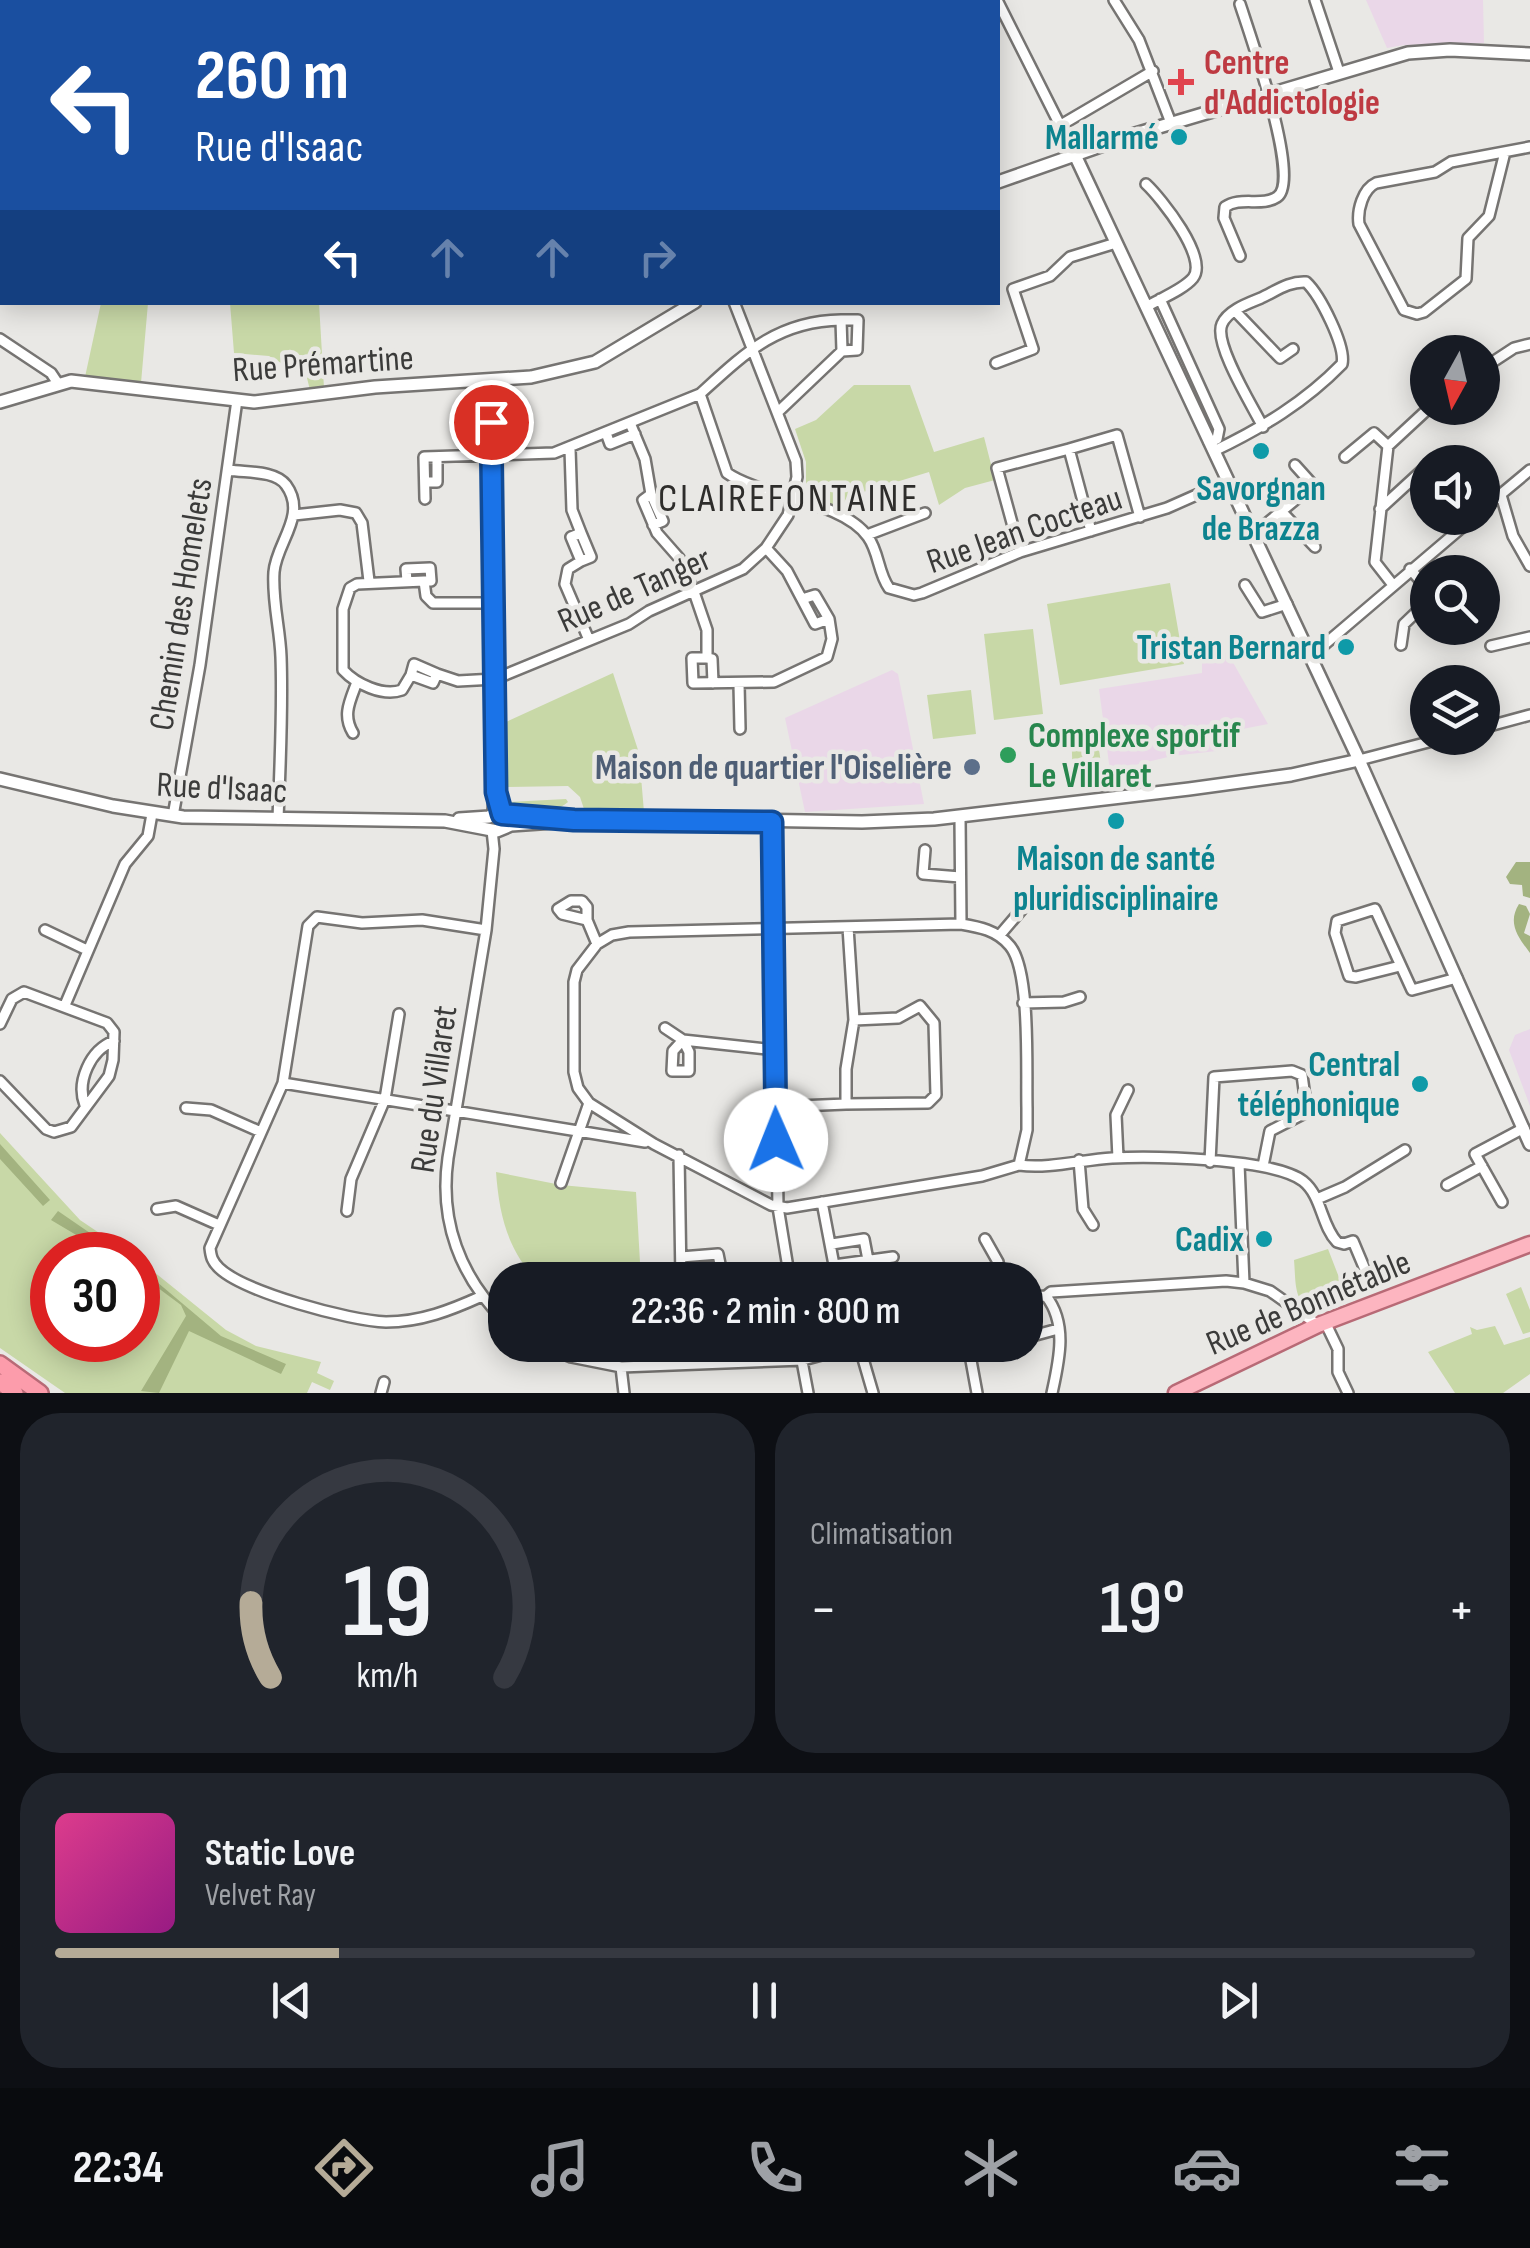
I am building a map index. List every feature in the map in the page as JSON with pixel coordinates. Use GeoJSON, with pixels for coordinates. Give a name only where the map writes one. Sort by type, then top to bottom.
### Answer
{"type":"FeatureCollection","features":[{"type":"Feature","properties":{"kind":"highway"},"geometry":{"type":"LineString","coordinates":[[0,1364],[40,1393]]}},
{"type":"Feature","properties":{"kind":"highway"},"geometry":{"type":"LineString","coordinates":[[0,1382],[15,1393]]}},
{"type":"Feature","properties":{"kind":"main road","name":"Rue de Bonnétable"},"geometry":{"type":"LineString","coordinates":[[1464,1268],[1530,1236]]}},
{"type":"Feature","properties":{"kind":"main road","name":"Rue de Bonnétable"},"geometry":{"type":"LineString","coordinates":[[1176,1393],[1322,1324],[1530,1244]]}},
{"type":"Feature","properties":{"kind":"street"},"geometry":{"type":"LineString","coordinates":[[1114,0],[1130,22],[1153,71],[1171,123]]}},
{"type":"Feature","properties":{"kind":"street"},"geometry":{"type":"LineString","coordinates":[[1315,0],[1339,72]]}},
{"type":"Feature","properties":{"kind":"street"},"geometry":{"type":"LineString","coordinates":[[1240,4],[1269,94],[1285,182],[1276,198],[1232,202],[1226,207],[1224,218],[1240,256]]}},
{"type":"Feature","properties":{"kind":"street"},"geometry":{"type":"LineString","coordinates":[[1000,6],[1061,125],[1287,604],[1530,1144]]}},
{"type":"Feature","properties":{"kind":"street"},"geometry":{"type":"LineString","coordinates":[[1000,181],[1171,123],[1408,53],[1450,50],[1530,54]]}},
{"type":"Feature","properties":{"kind":"street"},"geometry":{"type":"LineString","coordinates":[[1061,125],[1153,71]]}},
{"type":"Feature","properties":{"kind":"street"},"geometry":{"type":"LineString","coordinates":[[1505,152],[1489,216],[1468,238],[1466,279],[1424,312],[1404,310],[1359,224],[1358,215],[1368,188],[1376,183],[1435,172],[1451,162],[1530,147]]}},
{"type":"Feature","properties":{"kind":"street"},"geometry":{"type":"LineString","coordinates":[[1146,184],[1167,204],[1197,267],[1192,280],[1146,307]]}},
{"type":"Feature","properties":{"kind":"street"},"geometry":{"type":"LineString","coordinates":[[996,363],[1034,349],[1012,288],[1050,276],[1070,257],[1116,242]]}},
{"type":"Feature","properties":{"kind":"street"},"geometry":{"type":"LineString","coordinates":[[1212,447],[1263,427],[1280,418],[1344,359],[1344,350],[1306,282],[1291,283],[1235,311],[1222,324],[1220,341],[1263,427]]}},
{"type":"Feature","properties":{"kind":"street"},"geometry":{"type":"LineString","coordinates":[[1160,299],[1220,429],[1212,447]]}},
{"type":"Feature","properties":{"kind":"street","name":"Rue Prémartine"},"geometry":{"type":"LineString","coordinates":[[0,402],[71,380],[270,401],[572,369],[595,362],[689,305]]}},
{"type":"Feature","properties":{"kind":"street"},"geometry":{"type":"LineString","coordinates":[[735,305],[796,462],[794,496]]}},
{"type":"Feature","properties":{"kind":"street"},"geometry":{"type":"LineString","coordinates":[[1235,311],[1280,358],[1293,349]]}},
{"type":"Feature","properties":{"kind":"street"},"geometry":{"type":"LineString","coordinates":[[424,499],[424,457],[554,454],[570,449],[700,394],[752,346],[816,320],[858,320],[858,350],[842,351],[778,412]]}},
{"type":"Feature","properties":{"kind":"street"},"geometry":{"type":"LineString","coordinates":[[841,320],[842,351]]}},
{"type":"Feature","properties":{"kind":"street"},"geometry":{"type":"LineString","coordinates":[[0,338],[51,373],[56,382]]}},
{"type":"Feature","properties":{"kind":"street"},"geometry":{"type":"LineString","coordinates":[[1500,357],[1530,344]]}},
{"type":"Feature","properties":{"kind":"street"},"geometry":{"type":"LineString","coordinates":[[1175,369],[1188,360]]}},
{"type":"Feature","properties":{"kind":"street","name":"Rue du Villaret"},"geometry":{"type":"LineString","coordinates":[[488,1302],[458,1254],[448,1214],[446,1176],[486,930],[497,822],[490,380]]}},
{"type":"Feature","properties":{"kind":"street"},"geometry":{"type":"LineString","coordinates":[[700,394],[727,473],[737,480],[794,496],[867,535]]}},
{"type":"Feature","properties":{"kind":"street","name":"Chemin des Homelets"},"geometry":{"type":"LineString","coordinates":[[173,816],[237,400]]}},
{"type":"Feature","properties":{"kind":"street"},"geometry":{"type":"LineString","coordinates":[[630,422],[645,459],[651,494],[643,500],[654,525],[680,558],[694,592],[707,630],[708,658]]}},
{"type":"Feature","properties":{"kind":"street"},"geometry":{"type":"LineString","coordinates":[[1393,585],[1375,562],[1380,510],[1388,446],[1411,425]]}},
{"type":"Feature","properties":{"kind":"street"},"geometry":{"type":"LineString","coordinates":[[606,433],[610,444],[636,434]]}},
{"type":"Feature","properties":{"kind":"street"},"geometry":{"type":"LineString","coordinates":[[1345,457],[1374,433],[1388,446]]}},
{"type":"Feature","properties":{"kind":"street"},"geometry":{"type":"LineString","coordinates":[[1020,552],[997,468],[1117,435],[1140,517]]}},
{"type":"Feature","properties":{"kind":"street"},"geometry":{"type":"LineString","coordinates":[[570,449],[572,510],[581,532],[571,538],[581,561],[568,569],[565,584],[589,640]]}},
{"type":"Feature","properties":{"kind":"street"},"geometry":{"type":"LineString","coordinates":[[1069,449],[1090,531]]}},
{"type":"Feature","properties":{"kind":"street"},"geometry":{"type":"LineString","coordinates":[[1254,534],[1313,485],[1294,465]]}},
{"type":"Feature","properties":{"kind":"street"},"geometry":{"type":"LineString","coordinates":[[229,470],[276,477],[290,493],[294,515],[274,569],[281,656],[278,818]]}},
{"type":"Feature","properties":{"kind":"street"},"geometry":{"type":"LineString","coordinates":[[1530,470],[1501,494],[1518,548],[1530,566]]}},
{"type":"Feature","properties":{"kind":"street","name":"Rue Jean Cocteau"},"geometry":{"type":"LineString","coordinates":[[925,513],[867,535],[889,588],[914,595],[1020,552],[1140,517],[1228,481]]}},
{"type":"Feature","properties":{"kind":"street"},"geometry":{"type":"LineString","coordinates":[[1380,510],[1410,481]]}},
{"type":"Feature","properties":{"kind":"street","name":"Rue de Tanger"},"geometry":{"type":"LineString","coordinates":[[494,680],[743,569],[766,548],[788,515],[794,496]]}},
{"type":"Feature","properties":{"kind":"street"},"geometry":{"type":"LineString","coordinates":[[294,515],[340,510],[356,513],[362,524],[368,581]]}},
{"type":"Feature","properties":{"kind":"street"},"geometry":{"type":"LineString","coordinates":[[1282,511],[1315,547]]}},
{"type":"Feature","properties":{"kind":"street"},"geometry":{"type":"LineString","coordinates":[[1427,555],[1452,535]]}},
{"type":"Feature","properties":{"kind":"street"},"geometry":{"type":"LineString","coordinates":[[713,683],[712,659],[692,658],[693,683],[740,684],[774,682],[820,663],[832,649],[829,620],[815,624],[788,571],[766,548]]}},
{"type":"Feature","properties":{"kind":"street"},"geometry":{"type":"LineString","coordinates":[[1311,656],[1410,569]]}},
{"type":"Feature","properties":{"kind":"street"},"geometry":{"type":"LineString","coordinates":[[494,603],[433,602],[426,596],[424,581],[368,581],[350,588],[343,609],[343,670],[357,682],[392,694],[402,690],[410,675],[432,683],[437,674],[458,681],[494,680]]}},
{"type":"Feature","properties":{"kind":"street"},"geometry":{"type":"LineString","coordinates":[[1246,585],[1262,612],[1287,604]]}},
{"type":"Feature","properties":{"kind":"street"},"geometry":{"type":"LineString","coordinates":[[1402,644],[1404,624],[1410,618]]}},
{"type":"Feature","properties":{"kind":"street"},"geometry":{"type":"LineString","coordinates":[[1491,646],[1530,637]]}},
{"type":"Feature","properties":{"kind":"street"},"geometry":{"type":"LineString","coordinates":[[353,733],[346,722],[347,709],[357,682]]}},
{"type":"Feature","properties":{"kind":"street"},"geometry":{"type":"LineString","coordinates":[[740,684],[740,729]]}},
{"type":"Feature","properties":{"kind":"street"},"geometry":{"type":"LineString","coordinates":[[1500,723],[1530,715]]}},
{"type":"Feature","properties":{"kind":"street","name":"Rue d'Isaac"},"geometry":{"type":"LineString","coordinates":[[0,779],[173,816],[497,822],[862,822],[960,818],[1259,779],[1345,765],[1410,747]]}},
{"type":"Feature","properties":{"kind":"street"},"geometry":{"type":"LineString","coordinates":[[65,1005],[125,864],[148,836],[152,814]]}},
{"type":"Feature","properties":{"kind":"street"},"geometry":{"type":"LineString","coordinates":[[960,818],[961,924]]}},
{"type":"Feature","properties":{"kind":"street"},"geometry":{"type":"LineString","coordinates":[[772,822],[778,1206],[787,1262]]}},
{"type":"Feature","properties":{"kind":"street"},"geometry":{"type":"LineString","coordinates":[[925,850],[923,874],[960,877]]}},
{"type":"Feature","properties":{"kind":"street"},"geometry":{"type":"LineString","coordinates":[[999,936],[1029,901],[1061,895]]}},
{"type":"Feature","properties":{"kind":"street"},"geometry":{"type":"LineString","coordinates":[[1400,966],[1348,976],[1335,933],[1337,921],[1375,909],[1412,990],[1457,978]]}},
{"type":"Feature","properties":{"kind":"street"},"geometry":{"type":"LineString","coordinates":[[482,1296],[416,1319],[386,1322],[342,1316],[294,1303],[222,1272],[211,1259],[210,1248],[283,1082],[312,919],[362,923],[422,920],[486,930]]}},
{"type":"Feature","properties":{"kind":"street"},"geometry":{"type":"LineString","coordinates":[[587,920],[597,944]]}},
{"type":"Feature","properties":{"kind":"street"},"geometry":{"type":"LineString","coordinates":[[1019,1165],[1027,1120],[1022,973],[1010,945],[982,927],[961,924],[629,932],[612,935],[583,959],[574,982],[574,1072],[588,1103],[654,1144],[778,1206],[982,1176],[1019,1165],[1036,1167],[1079,1160],[1118,1158],[1263,1166],[1289,1173],[1306,1183],[1331,1236],[1344,1244],[1353,1241],[1369,1279]]}},
{"type":"Feature","properties":{"kind":"street"},"geometry":{"type":"LineString","coordinates":[[846,1104],[846,1068],[854,1020],[848,927]]}},
{"type":"Feature","properties":{"kind":"street"},"geometry":{"type":"LineString","coordinates":[[44,930],[87,950]]}},
{"type":"Feature","properties":{"kind":"street"},"geometry":{"type":"LineString","coordinates":[[0,1024],[12,999],[24,992],[113,1027],[114,1041],[108,1076],[71,1127],[54,1132],[46,1129],[0,1081]]}},
{"type":"Feature","properties":{"kind":"street"},"geometry":{"type":"LineString","coordinates":[[1023,1003],[1064,1002],[1080,996]]}},
{"type":"Feature","properties":{"kind":"street"},"geometry":{"type":"LineString","coordinates":[[775,1107],[928,1103],[936,1096],[934,1023],[920,1006],[898,1018],[854,1020]]}},
{"type":"Feature","properties":{"kind":"street"},"geometry":{"type":"LineString","coordinates":[[346,1211],[351,1179],[385,1099],[399,1014]]}},
{"type":"Feature","properties":{"kind":"street"},"geometry":{"type":"LineString","coordinates":[[666,1028],[682,1040],[776,1050]]}},
{"type":"Feature","properties":{"kind":"street"},"geometry":{"type":"LineString","coordinates":[[86,1105],[82,1083],[87,1069],[104,1045],[114,1041]]}},
{"type":"Feature","properties":{"kind":"street"},"geometry":{"type":"LineString","coordinates":[[1210,1162],[1214,1077],[1292,1071],[1302,1074],[1306,1112],[1270,1131],[1263,1166]]}},
{"type":"Feature","properties":{"kind":"street"},"geometry":{"type":"LineString","coordinates":[[283,1082],[654,1144]]}},
{"type":"Feature","properties":{"kind":"street"},"geometry":{"type":"LineString","coordinates":[[1118,1158],[1116,1114],[1128,1090]]}},
{"type":"Feature","properties":{"kind":"street"},"geometry":{"type":"LineString","coordinates":[[561,1183],[588,1103]]}},
{"type":"Feature","properties":{"kind":"street"},"geometry":{"type":"LineString","coordinates":[[186,1108],[211,1110],[261,1132]]}},
{"type":"Feature","properties":{"kind":"street"},"geometry":{"type":"LineString","coordinates":[[1502,1202],[1476,1154],[1524,1128]]}},
{"type":"Feature","properties":{"kind":"street"},"geometry":{"type":"LineString","coordinates":[[1316,1199],[1345,1187],[1405,1150]]}},
{"type":"Feature","properties":{"kind":"street"},"geometry":{"type":"LineString","coordinates":[[679,1155],[681,1262]]}},
{"type":"Feature","properties":{"kind":"street"},"geometry":{"type":"LineString","coordinates":[[1079,1160],[1083,1210],[1093,1224]]}},
{"type":"Feature","properties":{"kind":"street"},"geometry":{"type":"LineString","coordinates":[[1238,1164],[1244,1283]]}},
{"type":"Feature","properties":{"kind":"street"},"geometry":{"type":"LineString","coordinates":[[1447,1186],[1482,1166]]}},
{"type":"Feature","properties":{"kind":"street"},"geometry":{"type":"LineString","coordinates":[[822,1202],[834,1265],[893,1257]]}},
{"type":"Feature","properties":{"kind":"street"},"geometry":{"type":"LineString","coordinates":[[158,1209],[176,1206],[219,1225]]}},
{"type":"Feature","properties":{"kind":"street"},"geometry":{"type":"LineString","coordinates":[[986,1239],[998,1262]]}},
{"type":"Feature","properties":{"kind":"street"},"geometry":{"type":"LineString","coordinates":[[832,1244],[864,1240],[868,1260]]}},
{"type":"Feature","properties":{"kind":"street"},"geometry":{"type":"LineString","coordinates":[[681,1257],[718,1254],[720,1262]]}},
{"type":"Feature","properties":{"kind":"street"},"geometry":{"type":"LineString","coordinates":[[1043,1296],[1051,1292],[1226,1280],[1270,1291],[1322,1324],[1338,1349],[1338,1372],[1348,1393]]}},
{"type":"Feature","properties":{"kind":"street"},"geometry":{"type":"LineString","coordinates":[[1046,1296],[1058,1329],[1060,1352],[1052,1393]]}},
{"type":"Feature","properties":{"kind":"street"},"geometry":{"type":"LineString","coordinates":[[1043,1333],[1058,1329]]}},
{"type":"Feature","properties":{"kind":"street"},"geometry":{"type":"LineString","coordinates":[[589,1362],[621,1367],[750,1362]]}},
{"type":"Feature","properties":{"kind":"street"},"geometry":{"type":"LineString","coordinates":[[802,1362],[808,1393]]}},
{"type":"Feature","properties":{"kind":"street"},"geometry":{"type":"LineString","coordinates":[[864,1362],[873,1393]]}},
{"type":"Feature","properties":{"kind":"street"},"geometry":{"type":"LineString","coordinates":[[971,1362],[978,1393]]}},
{"type":"Feature","properties":{"kind":"street"},"geometry":{"type":"LineString","coordinates":[[621,1367],[624,1393]]}},
{"type":"Feature","properties":{"kind":"shaded area"},"geometry":{"type":"Polygon","coordinates":[[[1366,0],[1483,0],[1484,43],[1387,48],[1366,0]]]}},
{"type":"Feature","properties":{"kind":"shaded area"},"geometry":{"type":"Polygon","coordinates":[[[1227,652],[1268,724],[1222,733],[1225,750],[1172,756],[1110,771],[1099,689],[1202,673],[1202,659],[1227,652]]]}},
{"type":"Feature","properties":{"kind":"shaded area"},"geometry":{"type":"Polygon","coordinates":[[[892,670],[898,674],[924,804],[805,812],[785,718],[892,670]]]}},
{"type":"Feature","properties":{"kind":"shaded area"},"geometry":{"type":"Polygon","coordinates":[[[1530,1029],[1530,1106],[1509,1050],[1515,1035],[1530,1029]]]}},
{"type":"Feature","properties":{"kind":"green space"},"geometry":{"type":"Polygon","coordinates":[[[101,305],[148,305],[141,383],[85,377],[101,305]]]}},
{"type":"Feature","properties":{"kind":"green space"},"geometry":{"type":"Polygon","coordinates":[[[230,305],[319,305],[324,388],[310,390],[307,378],[269,356],[234,353],[230,305]]]}},
{"type":"Feature","properties":{"kind":"green space"},"geometry":{"type":"Polygon","coordinates":[[[854,385],[910,385],[934,452],[984,437],[995,480],[965,488],[939,505],[929,472],[847,497],[840,510],[806,492],[806,462],[795,429],[816,420],[854,385]]]}},
{"type":"Feature","properties":{"kind":"green space"},"geometry":{"type":"Polygon","coordinates":[[[1170,583],[1184,664],[1060,685],[1047,604],[1170,583]]]}},
{"type":"Feature","properties":{"kind":"green space"},"geometry":{"type":"Polygon","coordinates":[[[1033,629],[1043,714],[994,720],[984,634],[1033,629]]]}},
{"type":"Feature","properties":{"kind":"green space"},"geometry":{"type":"Polygon","coordinates":[[[613,673],[639,753],[644,812],[585,812],[580,797],[568,786],[507,787],[506,722],[613,673]]]}},
{"type":"Feature","properties":{"kind":"green space"},"geometry":{"type":"Polygon","coordinates":[[[971,690],[976,734],[933,739],[927,695],[971,690]]]}},
{"type":"Feature","properties":{"kind":"green space"},"geometry":{"type":"Polygon","coordinates":[[[1071,727],[1096,729],[1103,777],[1073,781],[1071,727]]]}},
{"type":"Feature","properties":{"kind":"green space"},"geometry":{"type":"Polygon","coordinates":[[[509,802],[568,802],[547,812],[508,809],[509,802]]]}},
{"type":"Feature","properties":{"kind":"green space"},"geometry":{"type":"Polygon","coordinates":[[[1516,862],[1530,862],[1530,898],[1523,896],[1522,885],[1510,884],[1506,877],[1516,862]]]}},
{"type":"Feature","properties":{"kind":"green space"},"geometry":{"type":"Polygon","coordinates":[[[1519,904],[1526,906],[1530,914],[1524,933],[1530,936],[1530,953],[1514,924],[1519,904]]]}},
{"type":"Feature","properties":{"kind":"green space"},"geometry":{"type":"Polygon","coordinates":[[[0,1133],[80,1220],[98,1232],[30,1232],[30,1362],[160,1362],[160,1277],[226,1330],[256,1346],[321,1362],[317,1373],[334,1381],[330,1390],[312,1382],[307,1393],[65,1393],[0,1348],[0,1133]]]}},
{"type":"Feature","properties":{"kind":"green space"},"geometry":{"type":"Polygon","coordinates":[[[0,1144],[50,1200],[43,1206],[0,1159],[0,1144]]]}},
{"type":"Feature","properties":{"kind":"green space"},"geometry":{"type":"Polygon","coordinates":[[[496,1172],[561,1185],[636,1192],[640,1262],[522,1262],[506,1230],[496,1172]]]}},
{"type":"Feature","properties":{"kind":"green space"},"geometry":{"type":"Polygon","coordinates":[[[58,1211],[89,1232],[71,1232],[51,1220],[58,1211]]]}},
{"type":"Feature","properties":{"kind":"green space"},"geometry":{"type":"Polygon","coordinates":[[[1328,1249],[1347,1298],[1313,1312],[1299,1297],[1294,1260],[1328,1249]]]}},
{"type":"Feature","properties":{"kind":"green space"},"geometry":{"type":"Polygon","coordinates":[[[160,1285],[221,1336],[286,1364],[281,1374],[189,1331],[159,1393],[141,1391],[186,1316],[181,1305],[160,1289],[160,1285]]]}},
{"type":"Feature","properties":{"kind":"green space"},"geometry":{"type":"Polygon","coordinates":[[[1521,1287],[1530,1310],[1530,1332],[1523,1334],[1506,1294],[1521,1287]]]}},
{"type":"Feature","properties":{"kind":"green space"},"geometry":{"type":"Polygon","coordinates":[[[1495,1326],[1504,1345],[1530,1337],[1530,1374],[1503,1393],[1455,1393],[1428,1352],[1472,1334],[1470,1327],[1477,1330],[1495,1326]]]}},
{"type":"Feature","properties":{"kind":"place","name":"Centre d'Addictologie"},"geometry":{"type":"Point","coordinates":[1181,82]}},
{"type":"Feature","properties":{"kind":"place","name":"Mallarmé"},"geometry":{"type":"Point","coordinates":[1179,137]}},
{"type":"Feature","properties":{"kind":"place","name":"Savorgnan de Brazza"},"geometry":{"type":"Point","coordinates":[1261,451]}},
{"type":"Feature","properties":{"kind":"place","name":"Tristan Bernard"},"geometry":{"type":"Point","coordinates":[1346,647]}},
{"type":"Feature","properties":{"kind":"place","name":"Complexe sportif Le Villaret"},"geometry":{"type":"Point","coordinates":[1008,755]}},
{"type":"Feature","properties":{"kind":"place","name":"Maison de quartier l'Oiselière"},"geometry":{"type":"Point","coordinates":[972,767]}},
{"type":"Feature","properties":{"kind":"place","name":"Maison de santé pluridisciplinaire"},"geometry":{"type":"Point","coordinates":[1116,821]}},
{"type":"Feature","properties":{"kind":"place","name":"Central téléphonique"},"geometry":{"type":"Point","coordinates":[1420,1084]}},
{"type":"Feature","properties":{"kind":"place","name":"Cadix"},"geometry":{"type":"Point","coordinates":[1264,1239]}},
{"type":"Feature","properties":{"kind":"district","name":"CLAIREFONTAINE"},"geometry":{"type":"Point","coordinates":[789,497]}},
{"type":"Feature","properties":{"kind":"route"},"geometry":{"type":"LineString","coordinates":[[491,422],[496,792],[502,814],[574,820],[772,822],[776,1140]]}}]}
